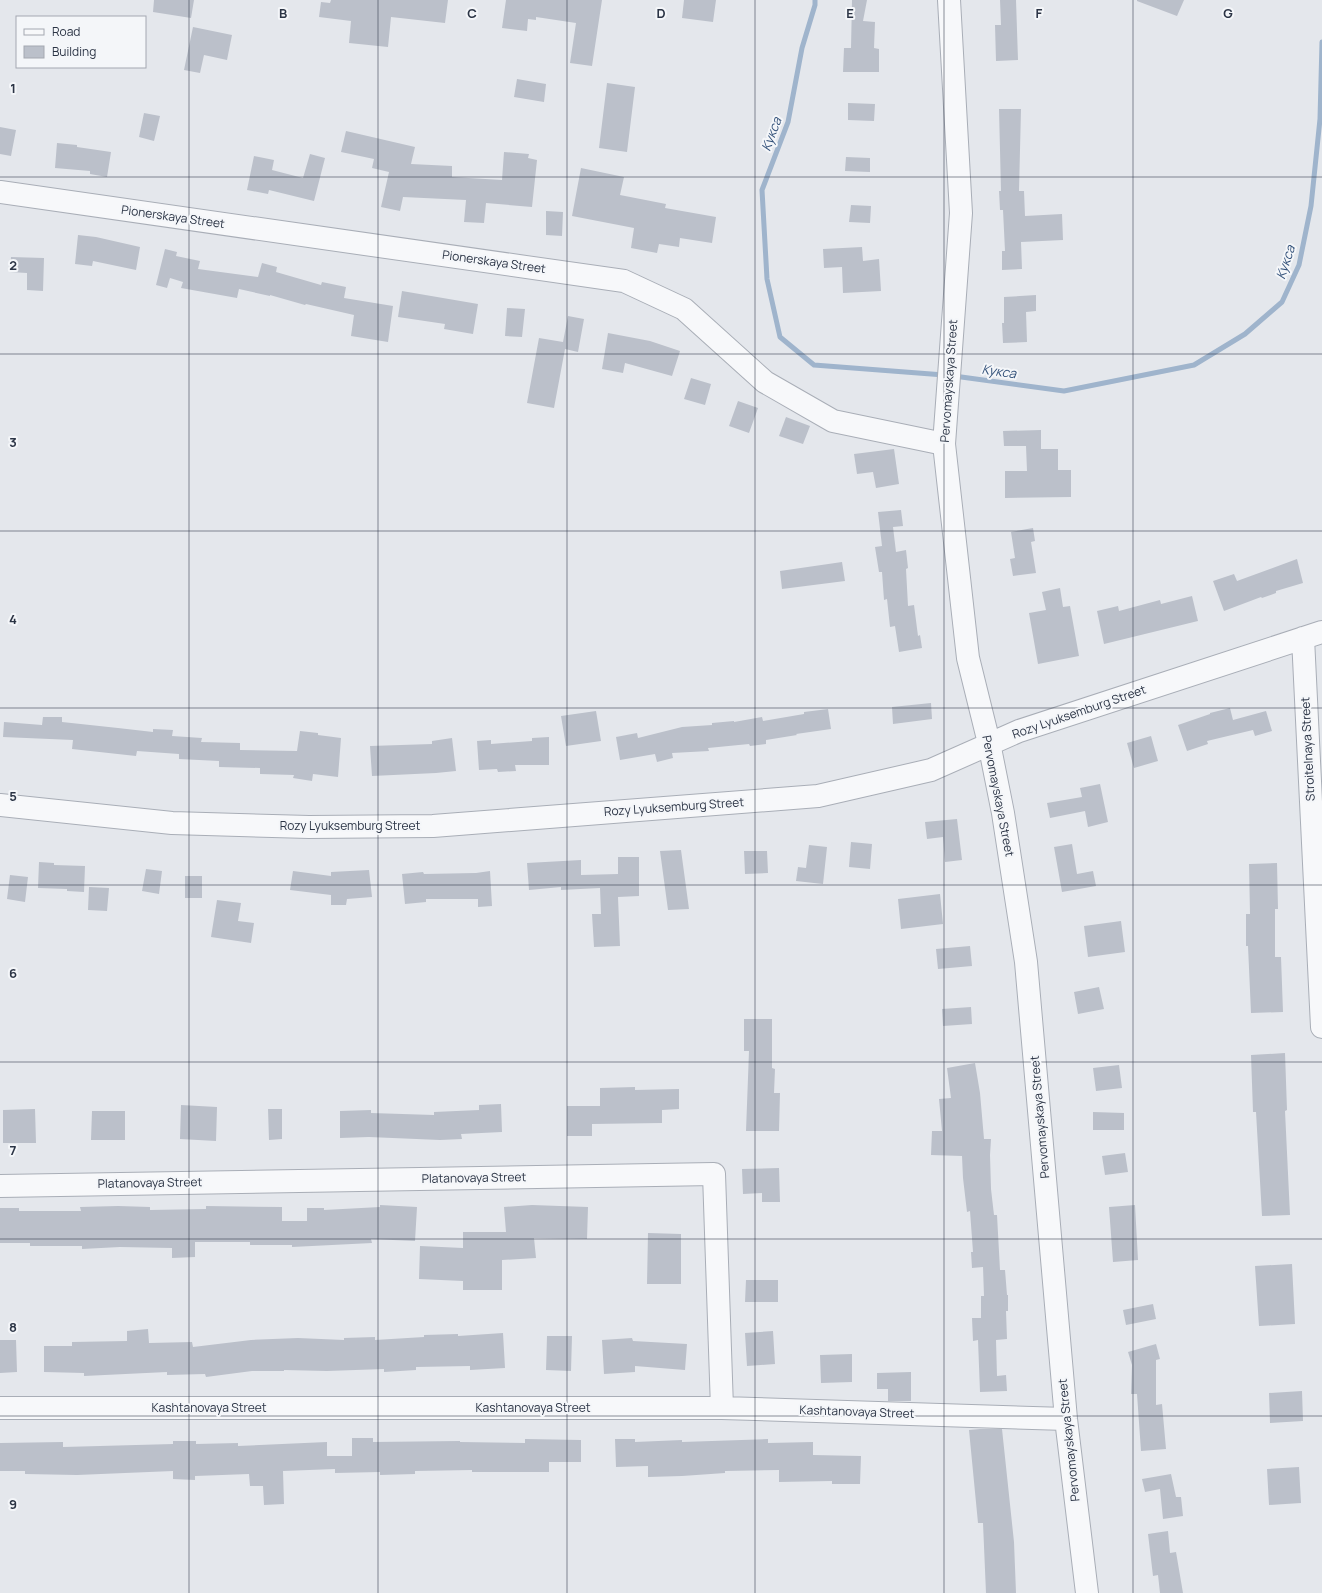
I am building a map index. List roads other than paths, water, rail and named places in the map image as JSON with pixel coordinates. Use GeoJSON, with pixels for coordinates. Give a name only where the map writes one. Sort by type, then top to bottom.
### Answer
{"type":"FeatureCollection","features":[{"type":"Feature","properties":{"kind":"street","name":"Pervomayskaya Street"},"geometry":{"type":"LineString","coordinates":[[949,0],[961,213],[944,444],[968,658],[989,743],[1003,813],[1026,962],[1066,1419],[1087,1593]]}},
{"type":"Feature","properties":{"kind":"street","name":"Pionerskaya Street"},"geometry":{"type":"LineString","coordinates":[[0,192],[624,281],[684,308],[765,382],[833,421],[944,444]]}},
{"type":"Feature","properties":{"kind":"street","name":"Rozy Lyuksemburg Street"},"geometry":{"type":"LineString","coordinates":[[0,805],[172,823],[309,827],[433,826],[818,796],[931,770],[1019,731],[1312,635]]}},
{"type":"Feature","properties":{"kind":"street","name":"Stroitelnaya Street"},"geometry":{"type":"LineString","coordinates":[[1312,635],[1322,1027]]}},
{"type":"Feature","properties":{"kind":"street","name":"Platanovaya Street"},"geometry":{"type":"LineString","coordinates":[[0,1186],[714,1174],[722,1408]]}},
{"type":"Feature","properties":{"kind":"street","name":"Kashtanovaya Street"},"geometry":{"type":"LineString","coordinates":[[0,1408],[722,1408],[1066,1419]]}},
{"type":"Feature","properties":{"kind":"waterway","name":"Кукса"},"geometry":{"type":"LineString","coordinates":[[815,0],[815,5],[802,48],[788,122],[762,190],[767,279],[780,337],[814,365],[944,375]]}},
{"type":"Feature","properties":{"kind":"waterway","name":"Кукса"},"geometry":{"type":"LineString","coordinates":[[954,376],[1064,391],[1194,365],[1245,334],[1282,302],[1299,265],[1311,206],[1320,119],[1322,42]]}}]}
